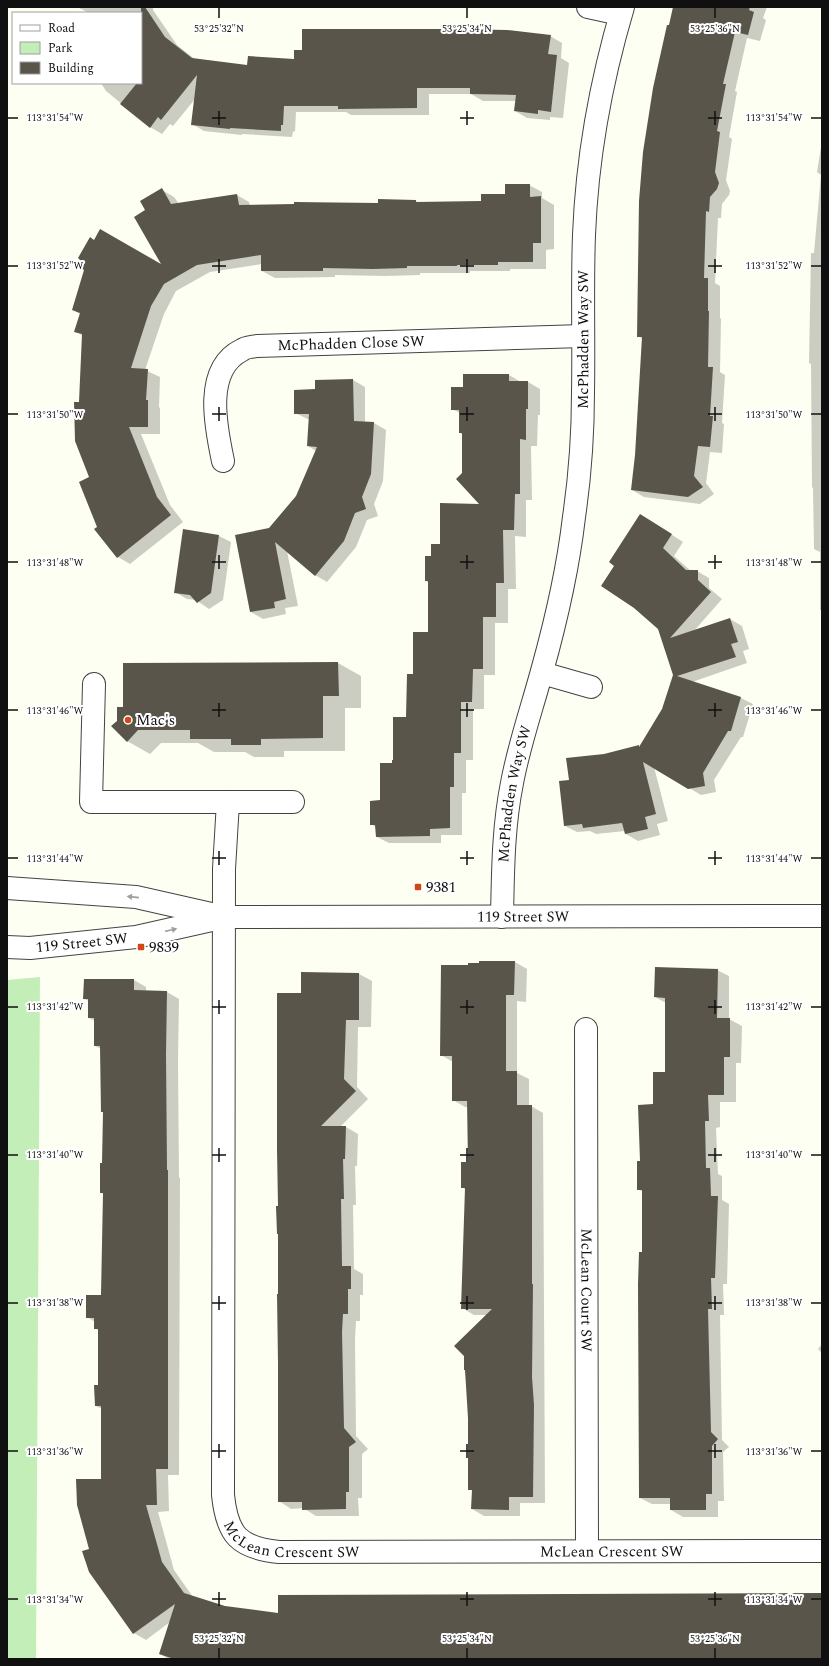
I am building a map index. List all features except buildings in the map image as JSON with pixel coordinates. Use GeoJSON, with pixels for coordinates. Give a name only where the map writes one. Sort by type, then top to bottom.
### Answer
{"type":"FeatureCollection","features":[{"type":"Feature","properties":{"kind":"street"},"geometry":{"type":"LineString","coordinates":[[588,7],[622,11]]}},
{"type":"Feature","properties":{"kind":"street","name":"McPhadden Way SW"},"geometry":{"type":"LineString","coordinates":[[502,917],[502,858],[507,811],[521,746],[542,673],[556,616],[567,563],[578,491],[582,437],[584,234],[587,186],[594,133],[605,76],[622,11]]}},
{"type":"Feature","properties":{"kind":"street","name":"McPhadden Close SW"},"geometry":{"type":"LineString","coordinates":[[224,461],[216,420],[216,386],[226,363],[234,354],[243,349],[257,346],[583,336]]}},
{"type":"Feature","properties":{"kind":"street"},"geometry":{"type":"LineString","coordinates":[[542,673],[591,687]]}},
{"type":"Feature","properties":{"kind":"street"},"geometry":{"type":"LineString","coordinates":[[94,684],[91,802],[293,802]]}},
{"type":"Feature","properties":{"kind":"street","name":"McLean Crescent SW"},"geometry":{"type":"LineString","coordinates":[[228,802],[224,869],[223,1495],[224,1512],[237,1537],[246,1544],[255,1548],[279,1552],[822,1552]]}},
{"type":"Feature","properties":{"kind":"street","name":"119 Street SW"},"geometry":{"type":"LineString","coordinates":[[7,888],[136,897],[225,917],[822,916]]}},
{"type":"Feature","properties":{"kind":"street","name":"119 Street SW"},"geometry":{"type":"LineString","coordinates":[[7,947],[30,948],[136,937],[225,917]]}},
{"type":"Feature","properties":{"kind":"street","name":"McLean Court SW"},"geometry":{"type":"LineString","coordinates":[[586,1029],[587,1551]]}},
{"type":"Feature","properties":{"kind":"green space"},"geometry":{"type":"Polygon","coordinates":[[[40,977],[36,1659],[7,1659],[7,980],[40,977]]]}},
{"type":"Feature","properties":{"kind":"place","name":"Mac's"},"geometry":{"type":"Point","coordinates":[128,720]}},
{"type":"Feature","properties":{"kind":"place","name":"9381"},"geometry":{"type":"Point","coordinates":[418,887]}},
{"type":"Feature","properties":{"kind":"place","name":"9839"},"geometry":{"type":"Point","coordinates":[141,947]}}]}
